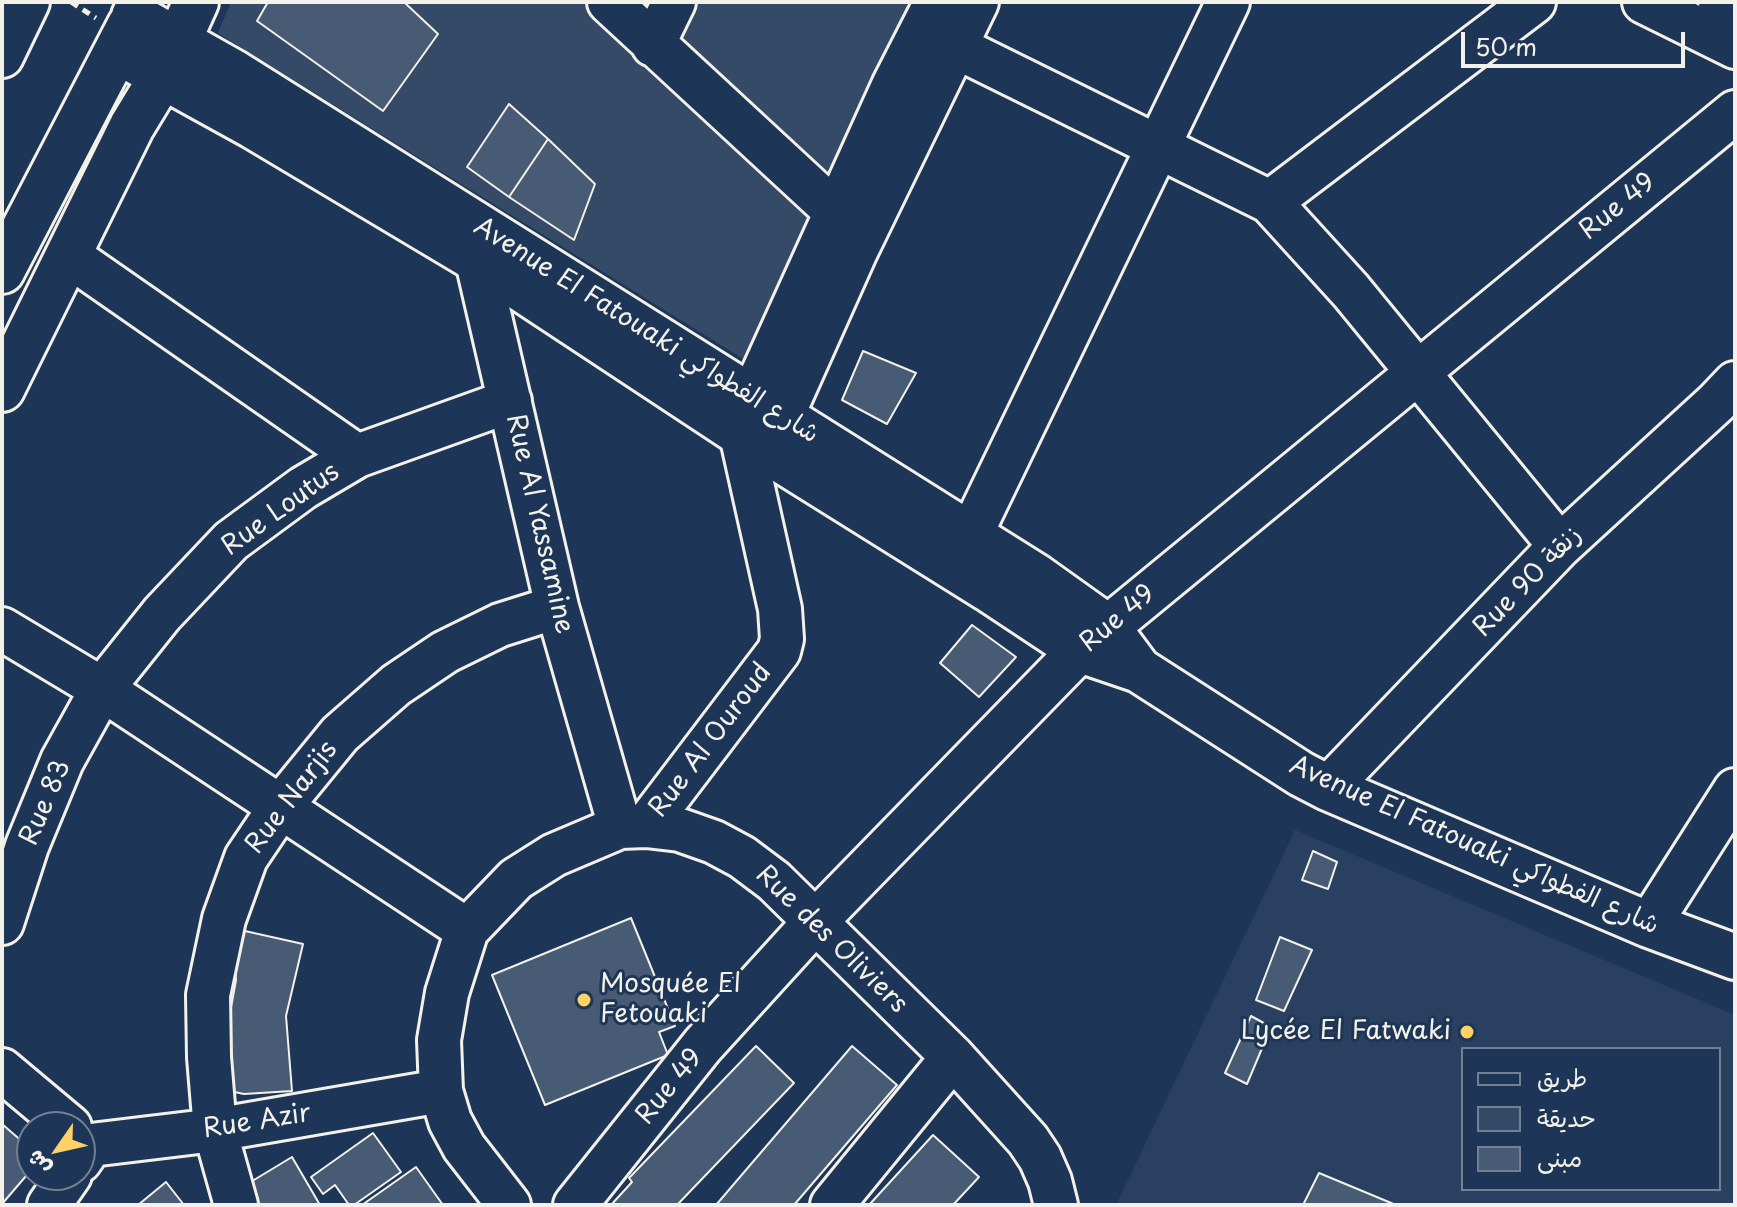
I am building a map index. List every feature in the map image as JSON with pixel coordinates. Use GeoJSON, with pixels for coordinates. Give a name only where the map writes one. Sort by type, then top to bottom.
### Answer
{"type":"FeatureCollection","features":[{"type":"Feature","properties":{"kind":"main road","name":"Avenue El Fatouaki شارع الفطواكي"},"geometry":{"type":"LineString","coordinates":[[123,22],[180,39],[988,589],[1094,638],[1263,751],[1328,788],[1649,925],[1735,957]]}},
{"type":"Feature","properties":{"kind":"main road"},"geometry":{"type":"LineString","coordinates":[[2,271],[123,22]]}},
{"type":"Feature","properties":{"kind":"main road"},"geometry":{"type":"LineString","coordinates":[[2,389],[132,126],[180,39]]}},
{"type":"Feature","properties":{"kind":"main road","name":"Avenue El Fatouaki شارع الفطواكي"},"geometry":{"type":"LineString","coordinates":[[758,434],[970,536],[1037,577],[1094,638]]}},
{"type":"Feature","properties":{"kind":"street"},"geometry":{"type":"LineString","coordinates":[[2,56],[28,2]]}},
{"type":"Feature","properties":{"kind":"street"},"geometry":{"type":"LineString","coordinates":[[609,2],[836,212]]}},
{"type":"Feature","properties":{"kind":"street"},"geometry":{"type":"LineString","coordinates":[[653,45],[674,2]]}},
{"type":"Feature","properties":{"kind":"street"},"geometry":{"type":"LineString","coordinates":[[758,434],[836,212],[894,84],[939,26],[977,2]]}},
{"type":"Feature","properties":{"kind":"street"},"geometry":{"type":"LineString","coordinates":[[970,536],[1228,2]]}},
{"type":"Feature","properties":{"kind":"street"},"geometry":{"type":"LineString","coordinates":[[1270,202],[1534,2]]}},
{"type":"Feature","properties":{"kind":"street"},"geometry":{"type":"LineString","coordinates":[[1644,2],[1735,47]]}},
{"type":"Feature","properties":{"kind":"street"},"geometry":{"type":"LineString","coordinates":[[1720,2],[1735,9]]}},
{"type":"Feature","properties":{"kind":"street"},"geometry":{"type":"LineString","coordinates":[[939,26],[1270,202],[1351,291],[1560,546]]}},
{"type":"Feature","properties":{"kind":"street"},"geometry":{"type":"LineString","coordinates":[[758,434],[856,251],[939,26]]}},
{"type":"Feature","properties":{"kind":"street","name":"Rue 49"},"geometry":{"type":"LineString","coordinates":[[575,1205],[703,1045],[815,922],[1094,638],[1735,112]]}},
{"type":"Feature","properties":{"kind":"street","name":"Rue Al Yassamine"},"geometry":{"type":"LineString","coordinates":[[472,239],[557,607],[633,827]]}},
{"type":"Feature","properties":{"kind":"street"},"geometry":{"type":"LineString","coordinates":[[68,255],[357,456]]}},
{"type":"Feature","properties":{"kind":"street","name":"Rue 90 زنقة"},"geometry":{"type":"LineString","coordinates":[[1328,788],[1560,546],[1735,383]]}},
{"type":"Feature","properties":{"kind":"street","name":"Rue Loutus"},"geometry":{"type":"LineString","coordinates":[[102,689],[162,614],[231,541],[303,488],[357,456],[510,401]]}},
{"type":"Feature","properties":{"kind":"street","name":"Rue Al Ouroud"},"geometry":{"type":"LineString","coordinates":[[633,827],[779,651],[782,639],[780,609],[758,434]]}},
{"type":"Feature","properties":{"kind":"street","name":"Rue Narjis"},"geometry":{"type":"LineString","coordinates":[[236,1205],[215,1130],[208,995],[224,919],[246,858],[281,806],[340,734],[396,685],[445,652],[500,625],[557,607]]}},
{"type":"Feature","properties":{"kind":"street"},"geometry":{"type":"LineString","coordinates":[[2,629],[102,689],[467,930]]}},
{"type":"Feature","properties":{"kind":"street","name":"Rue 83"},"geometry":{"type":"LineString","coordinates":[[2,923],[27,846],[62,761],[102,689]]}},
{"type":"Feature","properties":{"kind":"street"},"geometry":{"type":"LineString","coordinates":[[1649,925],[1735,790]]}},
{"type":"Feature","properties":{"kind":"street"},"geometry":{"type":"LineString","coordinates":[[509,1205],[464,1147],[450,1121],[441,1091],[439,1040],[447,993],[467,930],[516,879],[554,855],[633,827]]}},
{"type":"Feature","properties":{"kind":"street","name":"Rue des Oliviers"},"geometry":{"type":"LineString","coordinates":[[633,827],[680,830],[714,842],[742,857],[774,881],[953,1057],[1028,1140],[1050,1181],[1056,1205]]}},
{"type":"Feature","properties":{"kind":"street"},"geometry":{"type":"LineString","coordinates":[[832,1205],[953,1057]]}},
{"type":"Feature","properties":{"kind":"street"},"geometry":{"type":"LineString","coordinates":[[2,1070],[41,1111]]}},
{"type":"Feature","properties":{"kind":"street","name":"Rue Azir"},"geometry":{"type":"LineString","coordinates":[[96,1147],[215,1130],[441,1091]]}},
{"type":"Feature","properties":{"kind":"path"},"geometry":{"type":"LineString","coordinates":[[71,2],[123,22]]}},
{"type":"Feature","properties":{"kind":"shaded area","name":"Lycée El Fatwaki"},"geometry":{"type":"Polygon","coordinates":[[[1295,830],[1735,1015],[1735,1205],[1116,1205],[1295,830]]]}},
{"type":"Feature","properties":{"kind":"green space"},"geometry":{"type":"Polygon","coordinates":[[[231,2],[929,2],[761,370],[218,33],[231,2]]]}},
{"type":"Feature","properties":{"kind":"building"},"geometry":{"type":"Polygon","coordinates":[[[268,2],[404,2],[438,34],[383,111],[257,21],[268,2]]]}},
{"type":"Feature","properties":{"kind":"building"},"geometry":{"type":"Polygon","coordinates":[[[509,104],[548,139],[509,197],[467,167],[509,104]]]}},
{"type":"Feature","properties":{"kind":"building"},"geometry":{"type":"Polygon","coordinates":[[[548,139],[595,184],[574,240],[509,197],[548,139]]]}},
{"type":"Feature","properties":{"kind":"building"},"geometry":{"type":"Polygon","coordinates":[[[863,351],[916,373],[887,424],[842,400],[863,351]]]}},
{"type":"Feature","properties":{"kind":"building"},"geometry":{"type":"Polygon","coordinates":[[[972,625],[1016,657],[979,697],[940,663],[972,625]]]}},
{"type":"Feature","properties":{"kind":"building"},"geometry":{"type":"Polygon","coordinates":[[[1313,851],[1337,862],[1328,889],[1302,880],[1313,851]]]}},
{"type":"Feature","properties":{"kind":"building","name":"Mosquée El Fetouaki"},"geometry":{"type":"Polygon","coordinates":[[[631,918],[675,1026],[659,1032],[668,1055],[545,1105],[492,975],[631,918]]]}},
{"type":"Feature","properties":{"kind":"building"},"geometry":{"type":"Polygon","coordinates":[[[236,929],[303,944],[286,1016],[292,1091],[244,1094],[225,1090],[223,1052],[236,980],[236,929]]]}},
{"type":"Feature","properties":{"kind":"building"},"geometry":{"type":"Polygon","coordinates":[[[1280,937],[1312,950],[1284,1011],[1256,1000],[1280,937]]]}},
{"type":"Feature","properties":{"kind":"building"},"geometry":{"type":"Polygon","coordinates":[[[1251,1016],[1271,1027],[1247,1084],[1225,1073],[1251,1016]]]}},
{"type":"Feature","properties":{"kind":"building"},"geometry":{"type":"Polygon","coordinates":[[[756,1046],[794,1083],[677,1205],[611,1205],[632,1182],[629,1178],[756,1046]]]}},
{"type":"Feature","properties":{"kind":"building"},"geometry":{"type":"Polygon","coordinates":[[[852,1046],[897,1085],[794,1205],[716,1205],[852,1046]]]}},
{"type":"Feature","properties":{"kind":"building"},"geometry":{"type":"Polygon","coordinates":[[[2,1124],[16,1136],[16,1188],[2,1204],[2,1124]]]}},
{"type":"Feature","properties":{"kind":"building"},"geometry":{"type":"Polygon","coordinates":[[[373,1133],[401,1172],[354,1205],[349,1205],[335,1185],[323,1194],[311,1177],[373,1133]]]}},
{"type":"Feature","properties":{"kind":"building"},"geometry":{"type":"Polygon","coordinates":[[[933,1135],[979,1177],[953,1205],[869,1205],[933,1135]]]}},
{"type":"Feature","properties":{"kind":"building"},"geometry":{"type":"Polygon","coordinates":[[[292,1157],[320,1205],[255,1205],[244,1186],[292,1157]]]}},
{"type":"Feature","properties":{"kind":"building"},"geometry":{"type":"Polygon","coordinates":[[[416,1167],[443,1205],[362,1205],[416,1167]]]}},
{"type":"Feature","properties":{"kind":"building"},"geometry":{"type":"Polygon","coordinates":[[[1319,1173],[1396,1205],[1303,1205],[1319,1173]]]}},
{"type":"Feature","properties":{"kind":"building"},"geometry":{"type":"Polygon","coordinates":[[[166,1182],[184,1205],[138,1205],[166,1182]]]}},
{"type":"Feature","properties":{"kind":"place","name":"Mosquée El Fetouaki"},"geometry":{"type":"Point","coordinates":[584,1000]}},
{"type":"Feature","properties":{"kind":"place","name":"Lycée El Fatwaki"},"geometry":{"type":"Point","coordinates":[1467,1032]}}]}
